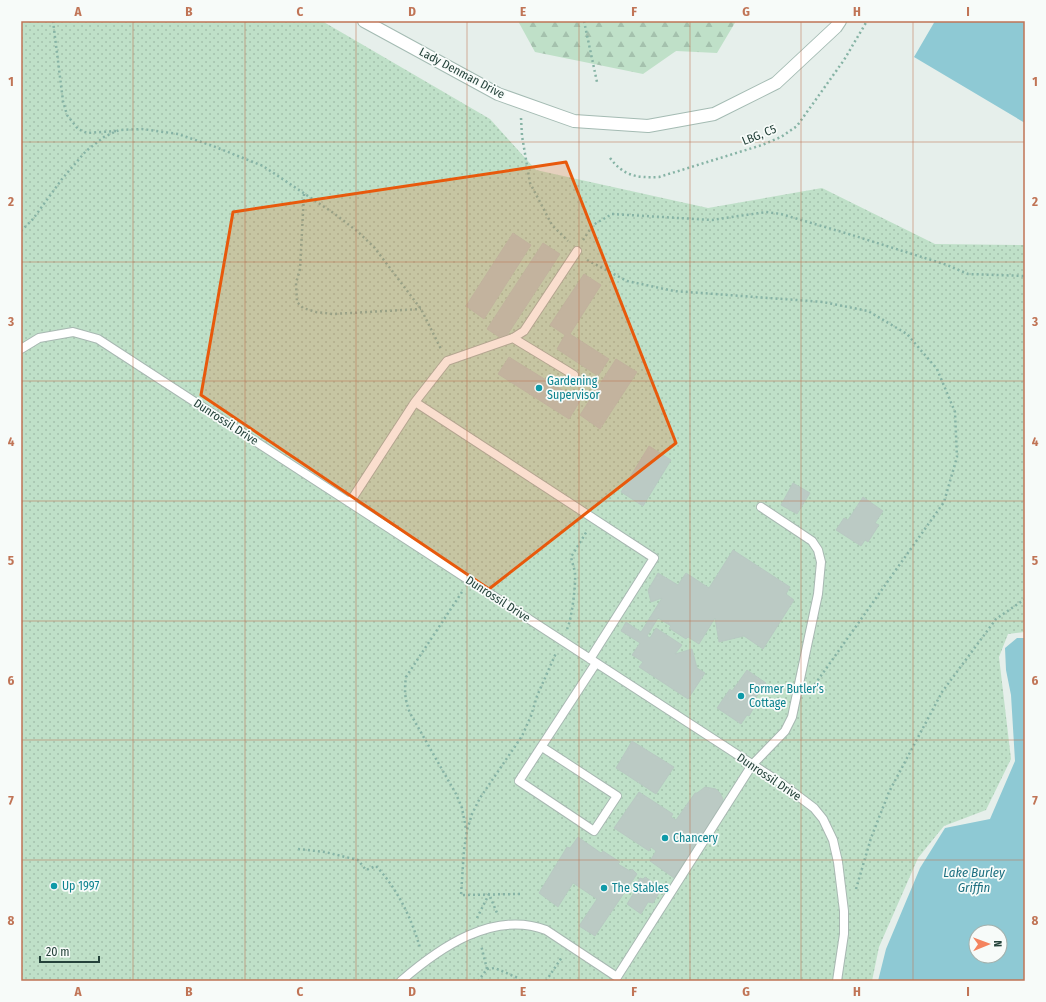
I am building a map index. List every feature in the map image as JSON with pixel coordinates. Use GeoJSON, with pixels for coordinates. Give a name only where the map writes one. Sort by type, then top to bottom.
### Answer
{"type":"FeatureCollection","features":[{"type":"Feature","properties":{"kind":"street","name":"Lady Denman Drive"},"geometry":{"type":"LineString","coordinates":[[364,21],[498,94],[574,121],[648,126],[714,114],[776,83],[836,27],[840,21]]}},
{"type":"Feature","properties":{"kind":"lane"},"geometry":{"type":"LineString","coordinates":[[350,502],[415,402],[447,361],[513,338],[524,331],[578,251]]}},
{"type":"Feature","properties":{"kind":"lane","name":"Dunrossil Drive"},"geometry":{"type":"LineString","coordinates":[[21,349],[39,338],[73,332],[98,338],[781,783],[814,808],[823,819],[833,840],[838,862],[844,911],[844,934],[837,981]]}},
{"type":"Feature","properties":{"kind":"lane"},"geometry":{"type":"LineString","coordinates":[[513,338],[574,375]]}},
{"type":"Feature","properties":{"kind":"lane"},"geometry":{"type":"LineString","coordinates":[[415,402],[654,558],[520,781],[594,831],[617,796],[542,746]]}},
{"type":"Feature","properties":{"kind":"lane"},"geometry":{"type":"LineString","coordinates":[[402,981],[424,962],[452,943],[472,933],[496,927],[520,924],[538,926],[546,930],[617,977],[752,765],[785,731],[792,717],[818,594],[821,562],[818,550],[812,541],[761,507]]}},
{"type":"Feature","properties":{"kind":"lane"},"geometry":{"type":"LineString","coordinates":[[413,981],[413,976],[417,969]]}},
{"type":"Feature","properties":{"kind":"path"},"geometry":{"type":"LineString","coordinates":[[53,21],[63,101],[67,115],[78,129],[87,133],[142,129],[178,134],[263,166],[332,212],[357,231],[374,247],[421,309],[447,361]]}},
{"type":"Feature","properties":{"kind":"path"},"geometry":{"type":"LineString","coordinates":[[584,21],[597,82]]}},
{"type":"Feature","properties":{"kind":"path","name":"LBG, C5"},"geometry":{"type":"LineString","coordinates":[[610,158],[617,167],[630,175],[642,178],[658,177],[762,145],[781,137],[797,126],[844,60],[867,21]]}},
{"type":"Feature","properties":{"kind":"path"},"geometry":{"type":"LineString","coordinates":[[520,102],[522,136],[530,183],[552,225],[586,259],[627,281],[674,291],[823,302],[868,311],[907,334],[937,369],[955,412],[957,458],[944,502],[811,691]]}},
{"type":"Feature","properties":{"kind":"path"},"geometry":{"type":"LineString","coordinates":[[21,231],[33,220],[62,179],[86,151],[104,137],[119,130]]}},
{"type":"Feature","properties":{"kind":"path"},"geometry":{"type":"LineString","coordinates":[[304,194],[300,269],[296,283],[297,302],[303,308],[316,312],[333,314],[421,309]]}},
{"type":"Feature","properties":{"kind":"path"},"geometry":{"type":"LineString","coordinates":[[578,251],[580,244],[593,225],[612,214],[712,220],[766,212],[780,214],[852,235],[947,265],[968,274],[1025,276]]}},
{"type":"Feature","properties":{"kind":"path"},"geometry":{"type":"LineString","coordinates":[[520,894],[462,895],[466,830],[480,798],[522,736],[532,716],[537,696],[569,625],[575,574],[571,557],[595,519]]}},
{"type":"Feature","properties":{"kind":"path"},"geometry":{"type":"LineString","coordinates":[[465,578],[464,589],[406,677],[404,689],[410,712],[456,794],[462,808],[466,830]]}},
{"type":"Feature","properties":{"kind":"path"},"geometry":{"type":"LineString","coordinates":[[856,890],[871,838],[889,792],[942,692],[996,619],[1025,599]]}},
{"type":"Feature","properties":{"kind":"path"},"geometry":{"type":"LineString","coordinates":[[298,849],[325,852],[358,860],[366,870],[376,866],[386,877],[403,906],[424,962]]}},
{"type":"Feature","properties":{"kind":"path"},"geometry":{"type":"LineString","coordinates":[[546,981],[570,945]]}},
{"type":"Feature","properties":{"kind":"path"},"geometry":{"type":"LineString","coordinates":[[487,969],[495,968],[518,978],[520,981]]}},
{"type":"Feature","properties":{"kind":"highlighted area"},"geometry":{"type":"Polygon","coordinates":[[[566,162],[676,443],[489,589],[201,395],[233,212],[566,162]]]}},
{"type":"Feature","properties":{"kind":"green space"},"geometry":{"type":"Polygon","coordinates":[[[21,21],[322,21],[490,119],[536,170],[708,208],[822,188],[935,244],[1025,245],[1025,632],[1008,634],[999,657],[1011,759],[986,810],[944,826],[918,858],[879,947],[872,981],[21,981],[21,21]]]}},
{"type":"Feature","properties":{"kind":"green space"},"geometry":{"type":"Polygon","coordinates":[[[518,21],[736,21],[717,53],[676,51],[643,74],[535,52],[518,21]]]}},
{"type":"Feature","properties":{"kind":"water"},"geometry":{"type":"Polygon","coordinates":[[[935,21],[1025,21],[1025,123],[914,57],[935,21]]]}},
{"type":"Feature","properties":{"kind":"water","name":"Lake Burley Griffin"},"geometry":{"type":"Polygon","coordinates":[[[1017,638],[1025,638],[1025,981],[878,981],[886,949],[920,868],[945,828],[990,819],[1015,761],[1011,695],[1006,670],[1005,648],[1017,638]]]}},
{"type":"Feature","properties":{"kind":"building"},"geometry":{"type":"Polygon","coordinates":[[[513,233],[531,245],[484,319],[466,306],[513,233]]]}},
{"type":"Feature","properties":{"kind":"building"},"geometry":{"type":"Polygon","coordinates":[[[543,243],[560,254],[504,340],[487,329],[543,243]]]}},
{"type":"Feature","properties":{"kind":"building"},"geometry":{"type":"Polygon","coordinates":[[[584,274],[601,285],[570,334],[609,359],[598,376],[557,349],[565,335],[550,325],[584,274]]]}},
{"type":"Feature","properties":{"kind":"building","name":"Gardening Supervisor"},"geometry":{"type":"Polygon","coordinates":[[[509,357],[580,401],[569,419],[498,374],[509,357]]]}},
{"type":"Feature","properties":{"kind":"building"},"geometry":{"type":"Polygon","coordinates":[[[616,359],[637,372],[600,429],[580,415],[616,359]]]}},
{"type":"Feature","properties":{"kind":"building"},"geometry":{"type":"Polygon","coordinates":[[[649,446],[671,460],[643,506],[621,492],[649,446]]]}},
{"type":"Feature","properties":{"kind":"building"},"geometry":{"type":"Polygon","coordinates":[[[793,483],[810,493],[797,514],[781,505],[793,483]]]}},
{"type":"Feature","properties":{"kind":"building"},"geometry":{"type":"Polygon","coordinates":[[[863,497],[883,511],[875,523],[879,525],[868,542],[865,540],[861,546],[836,530],[844,518],[848,520],[863,497]]]}},
{"type":"Feature","properties":{"kind":"building"},"geometry":{"type":"Polygon","coordinates":[[[733,550],[790,587],[786,594],[794,600],[763,649],[744,636],[719,642],[715,618],[699,644],[688,637],[686,639],[669,628],[671,626],[658,618],[647,636],[650,638],[656,628],[682,645],[675,654],[692,649],[697,668],[705,673],[688,699],[639,667],[643,662],[632,655],[640,643],[621,631],[626,622],[641,632],[662,598],[651,602],[648,590],[658,573],[678,585],[686,573],[709,588],[733,550]]]}},
{"type":"Feature","properties":{"kind":"building","name":"Former Butler’s Cottage"},"geometry":{"type":"Polygon","coordinates":[[[747,670],[766,683],[753,702],[756,704],[749,716],[747,715],[741,724],[717,708],[730,689],[732,691],[747,670]]]}},
{"type":"Feature","properties":{"kind":"building"},"geometry":{"type":"Polygon","coordinates":[[[632,741],[674,767],[656,794],[616,768],[632,741]]]}},
{"type":"Feature","properties":{"kind":"building","name":"Chancery"},"geometry":{"type":"Polygon","coordinates":[[[705,787],[716,789],[720,793],[723,799],[722,805],[674,878],[650,861],[656,851],[651,847],[649,851],[614,828],[639,792],[673,814],[671,817],[676,820],[695,793],[705,787]]]}},
{"type":"Feature","properties":{"kind":"building","name":"The Stables"},"geometry":{"type":"Polygon","coordinates":[[[578,837],[601,853],[603,851],[620,862],[618,864],[630,871],[632,869],[637,874],[595,936],[579,926],[597,899],[573,883],[558,907],[539,893],[567,847],[570,848],[578,837]]]}},
{"type":"Feature","properties":{"kind":"building"},"geometry":{"type":"Polygon","coordinates":[[[645,877],[662,888],[653,903],[648,902],[641,914],[627,904],[638,886],[636,884],[640,878],[643,879],[645,877]]]}},
{"type":"Feature","properties":{"kind":"place","name":"Gardening Supervisor"},"geometry":{"type":"Point","coordinates":[539,388]}},
{"type":"Feature","properties":{"kind":"place","name":"Former Butler’s Cottage"},"geometry":{"type":"Point","coordinates":[741,696]}},
{"type":"Feature","properties":{"kind":"place","name":"Chancery"},"geometry":{"type":"Point","coordinates":[665,838]}},
{"type":"Feature","properties":{"kind":"place","name":"Up 1997"},"geometry":{"type":"Point","coordinates":[54,886]}},
{"type":"Feature","properties":{"kind":"place","name":"The Stables"},"geometry":{"type":"Point","coordinates":[604,888]}}]}
